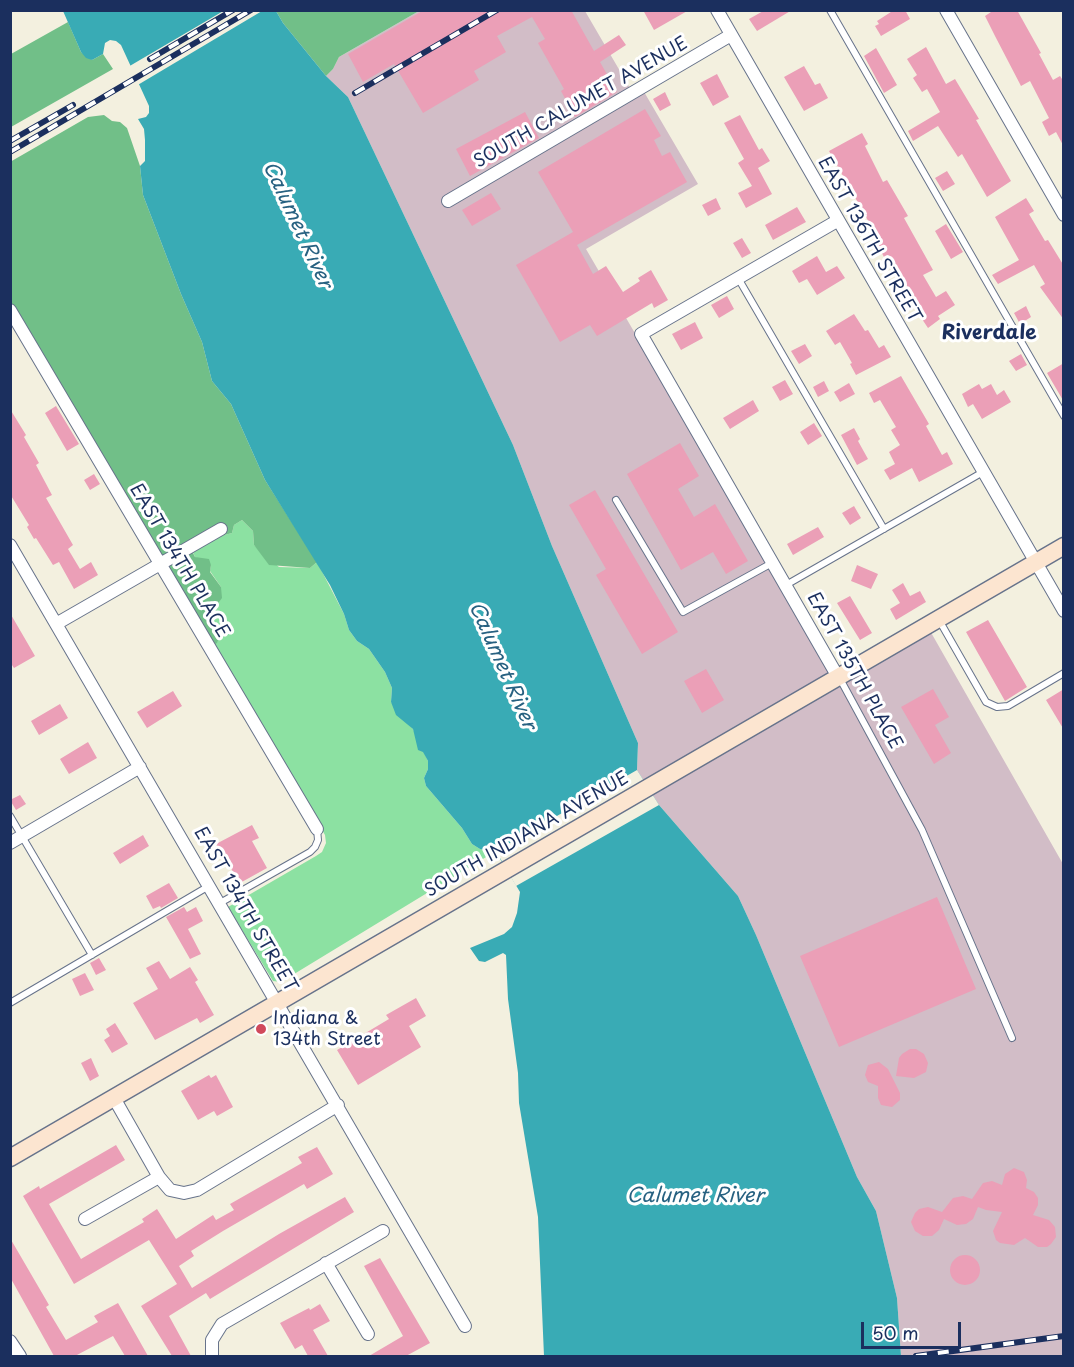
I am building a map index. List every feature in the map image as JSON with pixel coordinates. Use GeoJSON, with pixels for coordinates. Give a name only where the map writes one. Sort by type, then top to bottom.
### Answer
{"type":"FeatureCollection","features":[{"type":"Feature","properties":{"kind":"main road","name":"SOUTH INDIANA AVENUE"},"geometry":{"type":"LineString","coordinates":[[10,1158],[1035,563],[1062,550]]}},
{"type":"Feature","properties":{"kind":"street","name":"EAST 136TH STREET"},"geometry":{"type":"LineString","coordinates":[[717,10],[1064,611]]}},
{"type":"Feature","properties":{"kind":"street"},"geometry":{"type":"LineString","coordinates":[[946,10],[1064,215]]}},
{"type":"Feature","properties":{"kind":"street","name":"SOUTH CALUMET AVENUE"},"geometry":{"type":"LineString","coordinates":[[448,201],[731,35]]}},
{"type":"Feature","properties":{"kind":"street"},"geometry":{"type":"LineString","coordinates":[[738,278],[837,221]]}},
{"type":"Feature","properties":{"kind":"street","name":"EAST 135TH PLACE"},"geometry":{"type":"LineString","coordinates":[[738,278],[641,333],[838,677]]}},
{"type":"Feature","properties":{"kind":"street","name":"EAST 134TH PLACE"},"geometry":{"type":"LineString","coordinates":[[10,310],[317,829]]}},
{"type":"Feature","properties":{"kind":"street"},"geometry":{"type":"LineString","coordinates":[[56,624],[221,529]]}},
{"type":"Feature","properties":{"kind":"street","name":"EAST 134TH STREET"},"geometry":{"type":"LineString","coordinates":[[10,545],[465,1326]]}},
{"type":"Feature","properties":{"kind":"street"},"geometry":{"type":"LineString","coordinates":[[10,843],[140,767]]}},
{"type":"Feature","properties":{"kind":"street"},"geometry":{"type":"LineString","coordinates":[[114,1098],[159,1177],[165,1185],[177,1193],[184,1194],[197,1190],[338,1105]]}},
{"type":"Feature","properties":{"kind":"street"},"geometry":{"type":"LineString","coordinates":[[85,1219],[159,1177]]}},
{"type":"Feature","properties":{"kind":"street"},"geometry":{"type":"LineString","coordinates":[[212,1356],[212,1340],[222,1324],[383,1231]]}},
{"type":"Feature","properties":{"kind":"street"},"geometry":{"type":"LineString","coordinates":[[326,1263],[368,1334]]}},
{"type":"Feature","properties":{"kind":"street"},"geometry":{"type":"LineString","coordinates":[[10,1341],[20,1356]]}},
{"type":"Feature","properties":{"kind":"lane"},"geometry":{"type":"LineString","coordinates":[[830,10],[1064,416]]}},
{"type":"Feature","properties":{"kind":"lane"},"geometry":{"type":"LineString","coordinates":[[738,278],[884,529]]}},
{"type":"Feature","properties":{"kind":"lane"},"geometry":{"type":"LineString","coordinates":[[786,585],[982,472]]}},
{"type":"Feature","properties":{"kind":"lane"},"geometry":{"type":"LineString","coordinates":[[616,500],[683,612],[773,563]]}},
{"type":"Feature","properties":{"kind":"lane"},"geometry":{"type":"LineString","coordinates":[[939,619],[986,702],[997,707],[1008,706],[1064,673]]}},
{"type":"Feature","properties":{"kind":"lane","name":"EAST 135TH PLACE"},"geometry":{"type":"LineString","coordinates":[[838,677],[922,830],[1012,1038]]}},
{"type":"Feature","properties":{"kind":"lane"},"geometry":{"type":"LineString","coordinates":[[10,816],[92,955]]}},
{"type":"Feature","properties":{"kind":"lane"},"geometry":{"type":"LineString","coordinates":[[220,903],[310,852],[318,840],[317,829]]}},
{"type":"Feature","properties":{"kind":"lane"},"geometry":{"type":"LineString","coordinates":[[10,1003],[209,885]]}},
{"type":"Feature","properties":{"kind":"shaded area"},"geometry":{"type":"Polygon","coordinates":[[[419,11],[585,11],[631,90],[640,85],[698,184],[586,249],[837,681],[929,629],[1063,864],[1063,1356],[901,1356],[897,1298],[876,1211],[857,1177],[756,935],[738,896],[659,805],[637,770],[638,743],[552,546],[513,445],[348,97],[326,76],[333,69],[339,57],[419,11]]]}},
{"type":"Feature","properties":{"kind":"green space"},"geometry":{"type":"Polygon","coordinates":[[[276,11],[419,11],[339,57],[333,69],[326,76],[276,11]]]}},
{"type":"Feature","properties":{"kind":"green space"},"geometry":{"type":"Polygon","coordinates":[[[68,22],[81,52],[92,60],[103,54],[113,69],[11,127],[11,54],[68,22]]]}},
{"type":"Feature","properties":{"kind":"green space"},"geometry":{"type":"Polygon","coordinates":[[[104,115],[127,128],[140,166],[143,195],[202,342],[212,381],[231,404],[265,480],[317,562],[310,568],[269,565],[254,545],[253,531],[242,520],[234,525],[232,533],[197,545],[193,553],[195,557],[209,559],[210,572],[221,587],[222,598],[210,614],[219,637],[217,643],[213,645],[11,304],[10,162],[88,117],[104,115]]]}},
{"type":"Feature","properties":{"kind":"green space"},"geometry":{"type":"Polygon","coordinates":[[[242,520],[253,531],[254,545],[279,567],[310,568],[317,562],[344,614],[349,630],[357,641],[369,649],[385,672],[392,688],[391,702],[413,729],[428,761],[428,769],[424,778],[426,786],[462,828],[472,844],[480,849],[496,851],[281,982],[273,981],[228,907],[316,856],[322,852],[326,843],[325,835],[213,645],[217,628],[210,614],[216,609],[221,587],[210,571],[211,565],[195,557],[193,552],[209,539],[232,533],[234,525],[242,520]]]}},
{"type":"Feature","properties":{"kind":"water","name":"Calumet River"},"geometry":{"type":"Polygon","coordinates":[[[63,11],[276,11],[326,76],[348,97],[513,445],[552,546],[638,743],[637,770],[659,805],[738,896],[756,935],[857,1177],[876,1211],[897,1298],[901,1356],[544,1356],[538,1217],[519,1103],[518,1073],[508,999],[506,955],[503,953],[485,962],[479,961],[470,948],[504,934],[512,927],[520,892],[496,852],[480,849],[472,844],[462,828],[426,786],[424,778],[428,769],[428,761],[423,752],[418,750],[413,729],[396,715],[391,702],[392,688],[385,672],[369,649],[357,641],[349,630],[330,585],[265,480],[231,404],[212,381],[202,342],[143,195],[140,166],[145,161],[145,140],[144,129],[138,119],[146,117],[149,113],[149,106],[121,45],[110,40],[105,43],[103,54],[92,60],[86,58],[81,52],[63,11]]]}},
{"type":"Feature","properties":{"kind":"pier"},"geometry":{"type":"Polygon","coordinates":[[[225,10],[262,11],[136,86],[128,67],[225,10]]]}},
{"type":"Feature","properties":{"kind":"pier"},"geometry":{"type":"Polygon","coordinates":[[[637,770],[659,805],[516,886],[496,851],[637,770]]]}},
{"type":"Feature","properties":{"kind":"building"},"geometry":{"type":"Polygon","coordinates":[[[424,10],[571,10],[594,51],[619,35],[626,45],[600,62],[617,92],[575,117],[561,91],[564,89],[538,43],[545,39],[532,17],[497,36],[506,52],[474,71],[479,80],[423,113],[394,64],[363,82],[348,54],[424,10]]]}},
{"type":"Feature","properties":{"kind":"building"},"geometry":{"type":"Polygon","coordinates":[[[643,10],[689,10],[654,30],[643,10]]]}},
{"type":"Feature","properties":{"kind":"building"},"geometry":{"type":"Polygon","coordinates":[[[765,10],[792,10],[757,31],[749,19],[765,10]]]}},
{"type":"Feature","properties":{"kind":"building"},"geometry":{"type":"Polygon","coordinates":[[[894,10],[905,10],[910,19],[881,36],[875,26],[879,24],[877,21],[894,10]]]}},
{"type":"Feature","properties":{"kind":"building"},"geometry":{"type":"Polygon","coordinates":[[[994,10],[1017,10],[1053,80],[1060,76],[1064,82],[1064,147],[1056,132],[1049,136],[1042,122],[1049,118],[1030,81],[1021,86],[995,36],[985,16],[994,10]]]}},
{"type":"Feature","properties":{"kind":"building"},"geometry":{"type":"Polygon","coordinates":[[[926,47],[946,84],[955,79],[1011,181],[987,197],[962,154],[958,157],[938,126],[913,141],[908,131],[940,112],[927,89],[922,92],[913,78],[917,75],[907,59],[926,47]]]}},
{"type":"Feature","properties":{"kind":"building"},"geometry":{"type":"Polygon","coordinates":[[[876,48],[897,85],[884,93],[864,56],[876,48]]]}},
{"type":"Feature","properties":{"kind":"building"},"geometry":{"type":"Polygon","coordinates":[[[804,66],[815,85],[820,83],[828,98],[804,111],[784,77],[804,66]]]}},
{"type":"Feature","properties":{"kind":"building"},"geometry":{"type":"Polygon","coordinates":[[[717,74],[729,97],[713,106],[700,83],[717,74]]]}},
{"type":"Feature","properties":{"kind":"building"},"geometry":{"type":"Polygon","coordinates":[[[665,92],[671,105],[660,111],[653,99],[665,92]]]}},
{"type":"Feature","properties":{"kind":"building"},"geometry":{"type":"Polygon","coordinates":[[[645,109],[661,136],[654,140],[662,156],[670,152],[687,182],[577,245],[593,274],[606,266],[623,292],[640,281],[638,278],[651,270],[668,300],[654,308],[652,303],[597,336],[590,325],[560,342],[516,265],[573,232],[538,172],[645,109]]]}},
{"type":"Feature","properties":{"kind":"building"},"geometry":{"type":"Polygon","coordinates":[[[525,112],[539,138],[470,176],[456,149],[525,112]]]}},
{"type":"Feature","properties":{"kind":"building"},"geometry":{"type":"Polygon","coordinates":[[[740,115],[759,150],[762,148],[770,161],[758,168],[772,194],[746,208],[738,193],[752,186],[738,163],[744,159],[724,123],[740,115]]]}},
{"type":"Feature","properties":{"kind":"building"},"geometry":{"type":"Polygon","coordinates":[[[862,133],[868,144],[865,146],[883,182],[887,180],[908,216],[904,218],[933,270],[923,275],[936,297],[946,291],[955,305],[938,316],[940,319],[928,328],[914,307],[911,309],[904,297],[910,293],[908,289],[888,255],[884,257],[877,244],[880,242],[829,151],[862,133]]]}},
{"type":"Feature","properties":{"kind":"building"},"geometry":{"type":"Polygon","coordinates":[[[947,171],[955,184],[943,191],[935,178],[947,171]]]}},
{"type":"Feature","properties":{"kind":"building"},"geometry":{"type":"Polygon","coordinates":[[[491,193],[501,209],[472,226],[462,210],[491,193]]]}},
{"type":"Feature","properties":{"kind":"building"},"geometry":{"type":"Polygon","coordinates":[[[716,198],[721,209],[708,216],[702,205],[716,198]]]}},
{"type":"Feature","properties":{"kind":"building"},"geometry":{"type":"Polygon","coordinates":[[[1026,198],[1034,211],[1029,214],[1045,241],[1048,240],[1064,266],[1064,320],[1040,287],[1045,284],[1034,265],[998,284],[992,275],[1019,260],[995,217],[1026,198]]]}},
{"type":"Feature","properties":{"kind":"building"},"geometry":{"type":"Polygon","coordinates":[[[797,207],[806,222],[773,240],[765,225],[797,207]]]}},
{"type":"Feature","properties":{"kind":"building"},"geometry":{"type":"Polygon","coordinates":[[[946,224],[963,252],[951,259],[935,231],[946,224]]]}},
{"type":"Feature","properties":{"kind":"building"},"geometry":{"type":"Polygon","coordinates":[[[742,238],[751,253],[742,258],[733,243],[742,238]]]}},
{"type":"Feature","properties":{"kind":"building"},"geometry":{"type":"Polygon","coordinates":[[[817,256],[826,272],[837,266],[845,278],[817,295],[807,279],[799,283],[792,271],[817,256]]]}},
{"type":"Feature","properties":{"kind":"building"},"geometry":{"type":"Polygon","coordinates":[[[727,296],[734,309],[719,318],[711,305],[727,296]]]}},
{"type":"Feature","properties":{"kind":"building"},"geometry":{"type":"Polygon","coordinates":[[[1026,306],[1031,317],[1020,324],[1014,313],[1026,306]]]}},
{"type":"Feature","properties":{"kind":"building"},"geometry":{"type":"Polygon","coordinates":[[[854,314],[865,331],[868,330],[879,348],[884,345],[891,357],[856,375],[840,342],[835,345],[826,331],[854,314]]]}},
{"type":"Feature","properties":{"kind":"building"},"geometry":{"type":"Polygon","coordinates":[[[695,322],[703,338],[681,350],[672,334],[695,322]]]}},
{"type":"Feature","properties":{"kind":"building"},"geometry":{"type":"Polygon","coordinates":[[[805,344],[812,356],[799,364],[791,351],[805,344]]]}},
{"type":"Feature","properties":{"kind":"building"},"geometry":{"type":"Polygon","coordinates":[[[1021,354],[1027,365],[1016,371],[1009,361],[1021,354]]]}},
{"type":"Feature","properties":{"kind":"building"},"geometry":{"type":"Polygon","coordinates":[[[1064,363],[1064,402],[1047,373],[1064,363]]]}},
{"type":"Feature","properties":{"kind":"building"},"geometry":{"type":"Polygon","coordinates":[[[901,376],[929,424],[926,426],[942,455],[947,452],[953,464],[919,482],[912,468],[890,480],[884,470],[895,464],[889,452],[900,445],[891,430],[896,427],[880,400],[874,403],[869,393],[901,376]]]}},
{"type":"Feature","properties":{"kind":"building"},"geometry":{"type":"Polygon","coordinates":[[[785,380],[793,394],[780,401],[772,387],[785,380]]]}},
{"type":"Feature","properties":{"kind":"building"},"geometry":{"type":"Polygon","coordinates":[[[824,381],[829,391],[818,397],[813,387],[824,381]]]}},
{"type":"Feature","properties":{"kind":"building"},"geometry":{"type":"Polygon","coordinates":[[[849,383],[855,394],[840,402],[834,392],[849,383]]]}},
{"type":"Feature","properties":{"kind":"building"},"geometry":{"type":"Polygon","coordinates":[[[979,384],[982,389],[991,384],[997,395],[1004,390],[1011,402],[982,419],[973,404],[968,407],[962,394],[979,384]]]}},
{"type":"Feature","properties":{"kind":"building"},"geometry":{"type":"Polygon","coordinates":[[[753,400],[759,411],[730,429],[723,418],[753,400]]]}},
{"type":"Feature","properties":{"kind":"building"},"geometry":{"type":"Polygon","coordinates":[[[56,406],[79,444],[67,451],[45,413],[56,406]]]}},
{"type":"Feature","properties":{"kind":"building"},"geometry":{"type":"Polygon","coordinates":[[[10,409],[26,435],[24,437],[39,463],[36,465],[52,495],[46,498],[73,545],[68,549],[80,569],[91,562],[98,575],[74,589],[59,562],[53,565],[36,538],[34,539],[27,527],[29,525],[10,494],[10,409]]]}},
{"type":"Feature","properties":{"kind":"building"},"geometry":{"type":"Polygon","coordinates":[[[814,423],[822,436],[808,445],[800,432],[814,423]]]}},
{"type":"Feature","properties":{"kind":"building"},"geometry":{"type":"Polygon","coordinates":[[[854,428],[868,459],[857,465],[841,435],[854,428]]]}},
{"type":"Feature","properties":{"kind":"building"},"geometry":{"type":"Polygon","coordinates":[[[680,443],[699,476],[678,489],[694,517],[715,504],[748,561],[726,574],[713,552],[681,570],[627,474],[680,443]]]}},
{"type":"Feature","properties":{"kind":"building"},"geometry":{"type":"Polygon","coordinates":[[[94,474],[100,484],[90,490],[84,480],[94,474]]]}},
{"type":"Feature","properties":{"kind":"building"},"geometry":{"type":"Polygon","coordinates":[[[595,490],[678,632],[642,654],[596,575],[606,569],[569,505],[595,490]]]}},
{"type":"Feature","properties":{"kind":"building"},"geometry":{"type":"Polygon","coordinates":[[[854,506],[861,518],[850,525],[842,513],[854,506]]]}},
{"type":"Feature","properties":{"kind":"building"},"geometry":{"type":"Polygon","coordinates":[[[818,527],[824,537],[793,555],[787,544],[818,527]]]}},
{"type":"Feature","properties":{"kind":"building"},"geometry":{"type":"Polygon","coordinates":[[[857,565],[878,574],[871,589],[851,581],[857,565]]]}},
{"type":"Feature","properties":{"kind":"building"},"geometry":{"type":"Polygon","coordinates":[[[903,583],[910,596],[920,591],[926,602],[896,620],[890,609],[900,603],[892,590],[903,583]]]}},
{"type":"Feature","properties":{"kind":"building"},"geometry":{"type":"Polygon","coordinates":[[[850,596],[872,633],[860,640],[837,603],[850,596]]]}},
{"type":"Feature","properties":{"kind":"building"},"geometry":{"type":"Polygon","coordinates":[[[10,613],[35,656],[14,668],[10,662],[10,613]]]}},
{"type":"Feature","properties":{"kind":"building"},"geometry":{"type":"Polygon","coordinates":[[[988,620],[1027,687],[1005,701],[966,632],[988,620]]]}},
{"type":"Feature","properties":{"kind":"building"},"geometry":{"type":"Polygon","coordinates":[[[706,669],[724,700],[702,713],[684,681],[706,669]]]}},
{"type":"Feature","properties":{"kind":"building"},"geometry":{"type":"Polygon","coordinates":[[[933,689],[949,717],[935,725],[951,753],[934,764],[901,707],[933,689]]]}},
{"type":"Feature","properties":{"kind":"building"},"geometry":{"type":"Polygon","coordinates":[[[1064,689],[1064,730],[1046,700],[1064,689]]]}},
{"type":"Feature","properties":{"kind":"building"},"geometry":{"type":"Polygon","coordinates":[[[173,691],[182,706],[147,728],[137,712],[173,691]]]}},
{"type":"Feature","properties":{"kind":"building"},"geometry":{"type":"Polygon","coordinates":[[[60,704],[68,718],[39,735],[31,721],[60,704]]]}},
{"type":"Feature","properties":{"kind":"building"},"geometry":{"type":"Polygon","coordinates":[[[88,742],[97,758],[69,774],[60,759],[88,742]]]}},
{"type":"Feature","properties":{"kind":"building"},"geometry":{"type":"Polygon","coordinates":[[[20,795],[26,804],[16,810],[10,800],[20,795]]]}},
{"type":"Feature","properties":{"kind":"building"},"geometry":{"type":"Polygon","coordinates":[[[252,825],[259,838],[252,841],[267,868],[240,883],[216,844],[252,825]]]}},
{"type":"Feature","properties":{"kind":"building"},"geometry":{"type":"Polygon","coordinates":[[[143,835],[149,846],[120,864],[113,853],[143,835]]]}},
{"type":"Feature","properties":{"kind":"building"},"geometry":{"type":"Polygon","coordinates":[[[169,883],[178,898],[161,908],[160,906],[153,909],[146,896],[169,883]]]}},
{"type":"Feature","properties":{"kind":"building"},"geometry":{"type":"Polygon","coordinates":[[[937,897],[976,989],[839,1047],[800,956],[937,897]]]}},
{"type":"Feature","properties":{"kind":"building"},"geometry":{"type":"Polygon","coordinates":[[[184,907],[187,912],[196,907],[203,921],[188,929],[201,954],[190,959],[166,917],[184,907]]]}},
{"type":"Feature","properties":{"kind":"building"},"geometry":{"type":"Polygon","coordinates":[[[99,958],[106,970],[96,975],[90,963],[99,958]]]}},
{"type":"Feature","properties":{"kind":"building"},"geometry":{"type":"Polygon","coordinates":[[[159,961],[170,979],[190,967],[198,980],[195,982],[214,1015],[200,1023],[197,1018],[155,1040],[133,1003],[158,989],[146,968],[159,961]]]}},
{"type":"Feature","properties":{"kind":"building"},"geometry":{"type":"Polygon","coordinates":[[[85,973],[94,990],[80,996],[72,979],[85,973]]]}},
{"type":"Feature","properties":{"kind":"building"},"geometry":{"type":"Polygon","coordinates":[[[416,998],[426,1016],[409,1026],[421,1047],[358,1085],[337,1050],[389,1019],[386,1015],[416,998]]]}},
{"type":"Feature","properties":{"kind":"building"},"geometry":{"type":"Polygon","coordinates":[[[115,1023],[128,1044],[112,1053],[104,1040],[110,1036],[106,1029],[115,1023]]]}},
{"type":"Feature","properties":{"kind":"building"},"geometry":{"type":"Polygon","coordinates":[[[910,1049],[916,1049],[924,1054],[928,1063],[926,1072],[914,1078],[896,1076],[899,1058],[910,1049]]]}},
{"type":"Feature","properties":{"kind":"building"},"geometry":{"type":"Polygon","coordinates":[[[91,1058],[99,1076],[90,1081],[81,1063],[91,1058]]]}},
{"type":"Feature","properties":{"kind":"building"},"geometry":{"type":"Polygon","coordinates":[[[879,1062],[888,1069],[900,1093],[900,1100],[892,1107],[881,1105],[878,1098],[878,1086],[868,1082],[865,1075],[868,1065],[879,1062]]]}},
{"type":"Feature","properties":{"kind":"building"},"geometry":{"type":"Polygon","coordinates":[[[209,1075],[211,1078],[216,1075],[233,1107],[217,1116],[214,1111],[198,1120],[181,1091],[209,1075]]]}},
{"type":"Feature","properties":{"kind":"building"},"geometry":{"type":"Polygon","coordinates":[[[116,1145],[125,1160],[49,1204],[81,1259],[144,1222],[142,1219],[157,1209],[176,1239],[213,1215],[216,1220],[234,1210],[230,1204],[302,1163],[298,1157],[317,1147],[333,1174],[307,1189],[304,1184],[223,1231],[191,1251],[194,1256],[179,1266],[192,1288],[279,1234],[345,1197],[354,1212],[210,1299],[206,1293],[169,1316],[191,1356],[172,1356],[141,1306],[177,1284],[149,1240],[74,1284],[23,1196],[39,1186],[40,1189],[116,1145]]]}},
{"type":"Feature","properties":{"kind":"building"},"geometry":{"type":"Polygon","coordinates":[[[1014,1168],[1024,1172],[1027,1180],[1026,1188],[1034,1192],[1038,1198],[1038,1205],[1033,1215],[1049,1220],[1055,1227],[1056,1237],[1047,1247],[1038,1247],[1025,1238],[1014,1245],[1000,1243],[996,1240],[993,1231],[1002,1212],[978,1207],[973,1219],[966,1224],[957,1225],[944,1219],[939,1230],[932,1236],[923,1236],[915,1231],[911,1222],[919,1209],[928,1207],[942,1212],[953,1198],[963,1196],[972,1199],[983,1183],[992,1181],[1002,1185],[1005,1174],[1014,1168]]]}},
{"type":"Feature","properties":{"kind":"building"},"geometry":{"type":"Polygon","coordinates":[[[10,1238],[49,1305],[46,1307],[66,1340],[98,1322],[94,1316],[118,1303],[148,1356],[125,1356],[113,1336],[75,1356],[54,1356],[10,1277],[10,1238]]]}},
{"type":"Feature","properties":{"kind":"building"},"geometry":{"type":"Polygon","coordinates":[[[965,1255],[971,1256],[979,1264],[979,1276],[971,1284],[965,1285],[959,1284],[951,1276],[950,1270],[951,1264],[959,1256],[965,1255]]]}},
{"type":"Feature","properties":{"kind":"building"},"geometry":{"type":"Polygon","coordinates":[[[380,1258],[430,1343],[406,1356],[369,1356],[403,1336],[364,1266],[380,1258]]]}},
{"type":"Feature","properties":{"kind":"building"},"geometry":{"type":"Polygon","coordinates":[[[320,1304],[330,1321],[313,1330],[328,1356],[308,1356],[302,1345],[295,1349],[280,1323],[320,1304]]]}},
{"type":"Feature","properties":{"kind":"railway"},"geometry":{"type":"LineString","coordinates":[[150,59],[233,10]]}},
{"type":"Feature","properties":{"kind":"railway"},"geometry":{"type":"LineString","coordinates":[[10,152],[251,10]]}},
{"type":"Feature","properties":{"kind":"railway"},"geometry":{"type":"LineString","coordinates":[[355,93],[497,10]]}},
{"type":"Feature","properties":{"kind":"railway"},"geometry":{"type":"LineString","coordinates":[[10,141],[73,105]]}},
{"type":"Feature","properties":{"kind":"railway"},"geometry":{"type":"LineString","coordinates":[[916,1356],[1064,1336]]}},
{"type":"Feature","properties":{"kind":"place","name":"Indiana & 134th Street"},"geometry":{"type":"Point","coordinates":[261,1029]}},
{"type":"Feature","properties":{"kind":"district","name":"Riverdale"},"geometry":{"type":"Point","coordinates":[989,333]}}]}
